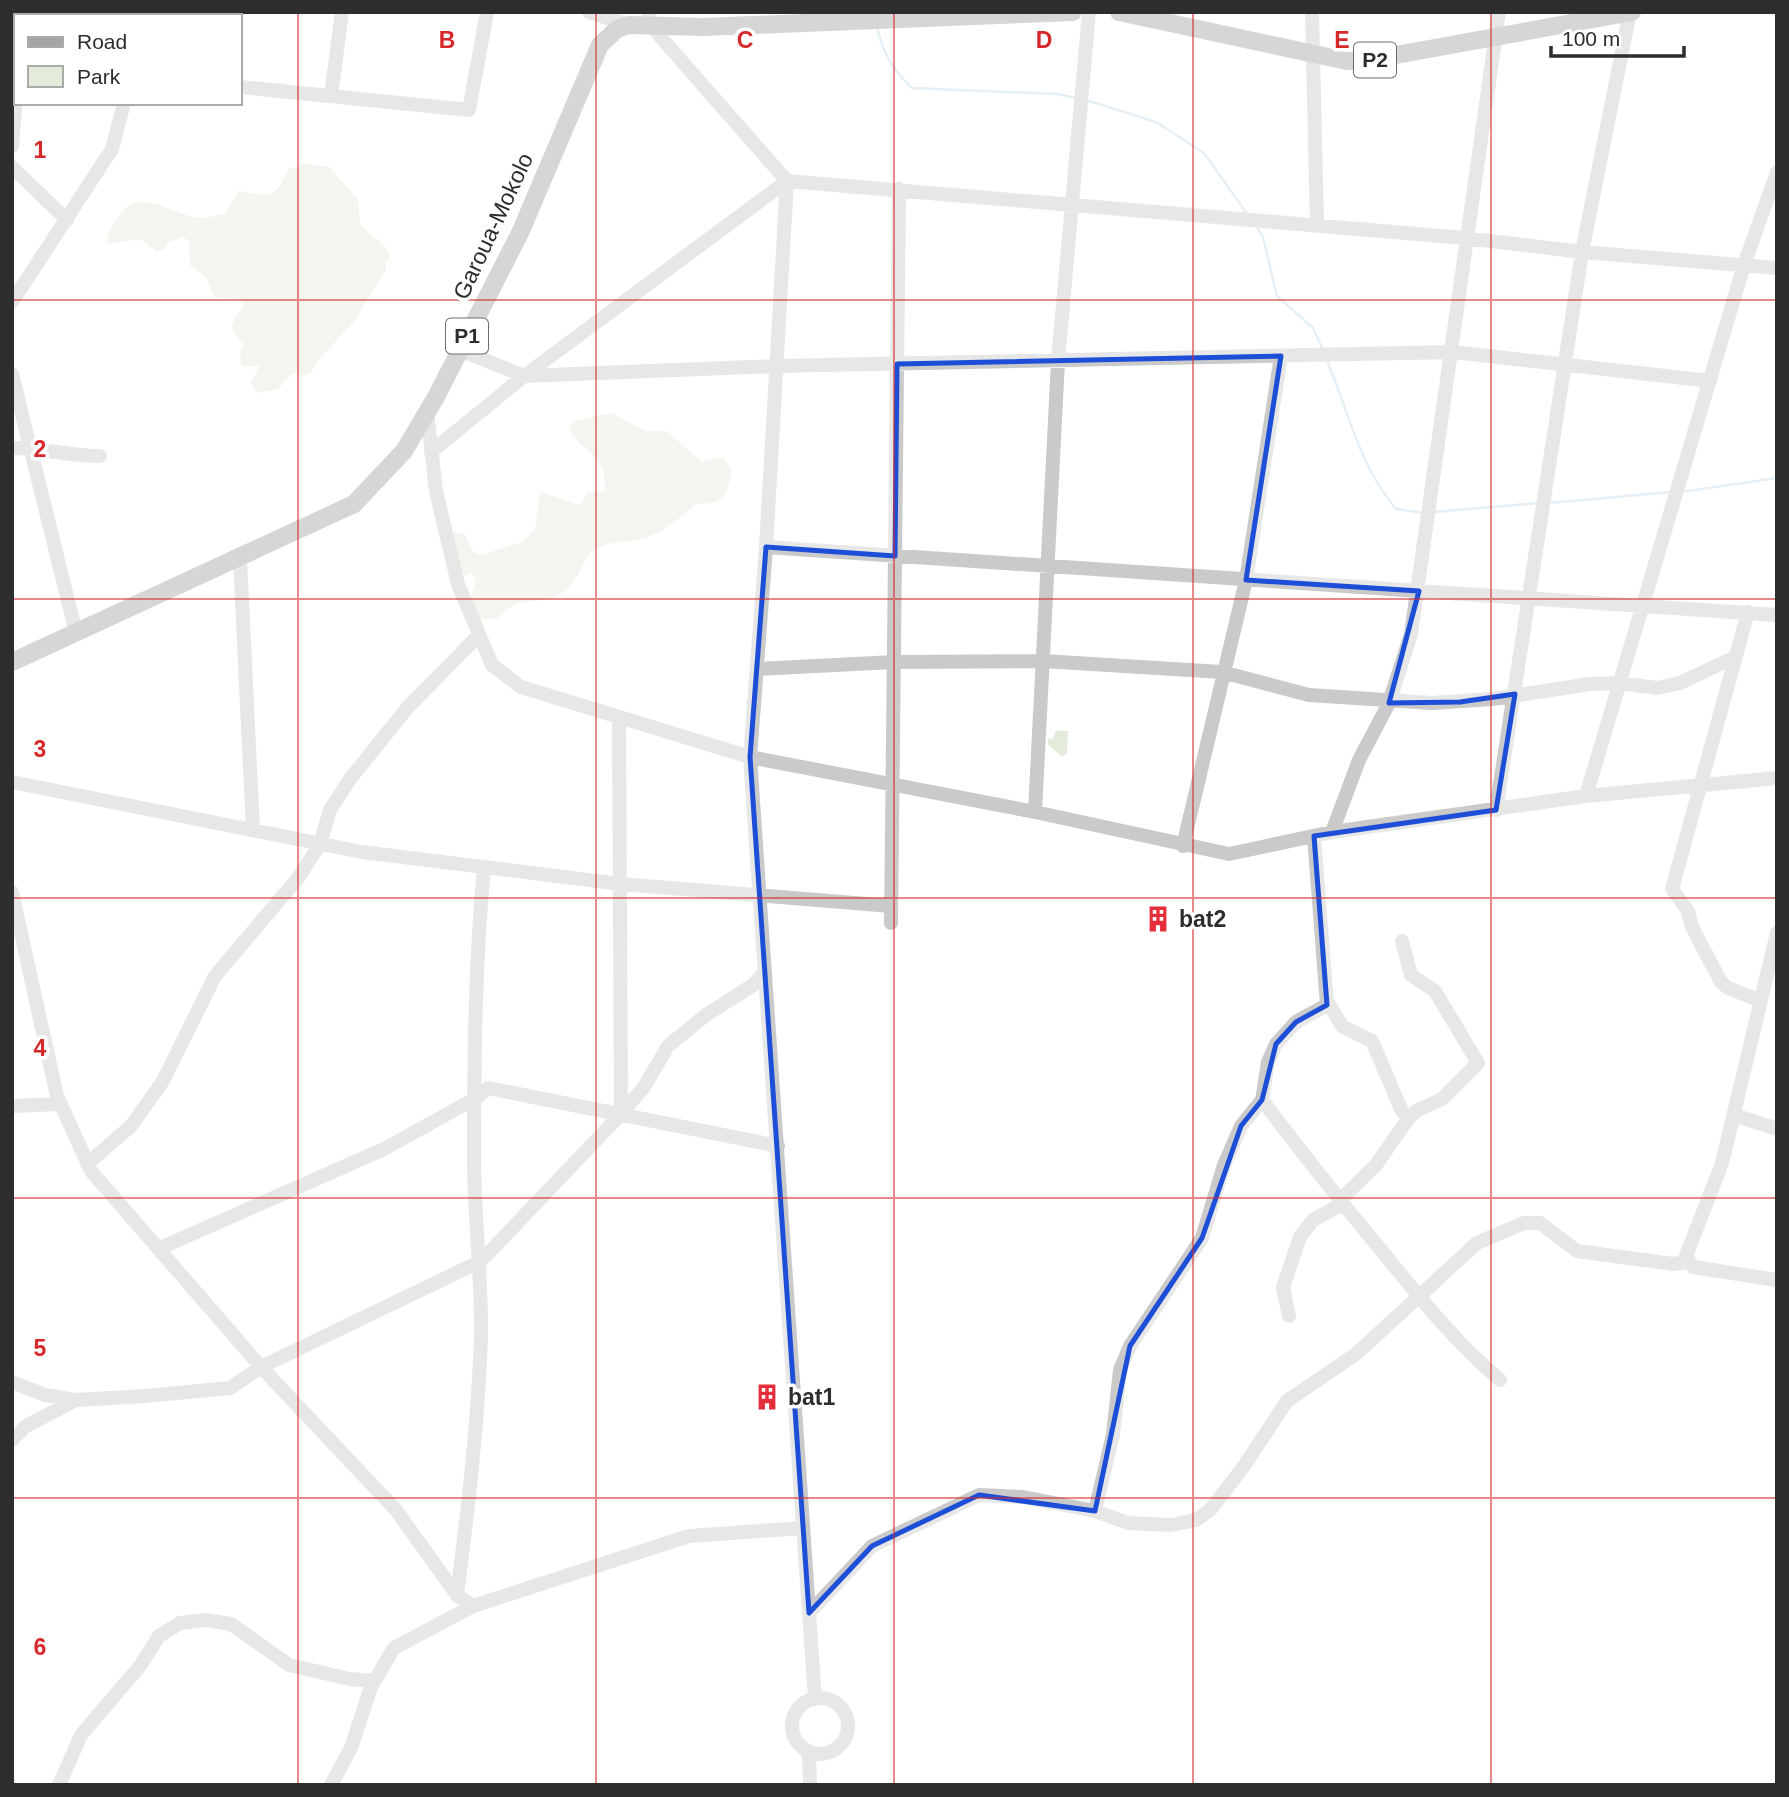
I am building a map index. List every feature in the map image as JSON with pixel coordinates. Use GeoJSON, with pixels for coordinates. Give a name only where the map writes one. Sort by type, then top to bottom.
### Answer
{"type":"FeatureCollection","features":[{"type":"Feature","properties":{"kind":"main road"},"geometry":{"type":"LineString","coordinates":[[629,25],[650,19],[704,27],[1073,12]]}},
{"type":"Feature","properties":{"kind":"main road","name":"P2"},"geometry":{"type":"LineString","coordinates":[[1119,12],[1347,61],[1379,60],[1630,12]]}},
{"type":"Feature","properties":{"kind":"main road","name":"Garoua-Mokolo"},"geometry":{"type":"LineString","coordinates":[[12,662],[240,559],[354,504],[404,451],[427,412],[520,233],[600,45],[617,29],[629,25]]}},
{"type":"Feature","properties":{"kind":"street"},"geometry":{"type":"LineString","coordinates":[[331,96],[342,12]]}},
{"type":"Feature","properties":{"kind":"street"},"geometry":{"type":"LineString","coordinates":[[242,87],[469,110],[487,12]]}},
{"type":"Feature","properties":{"kind":"street"},"geometry":{"type":"LineString","coordinates":[[589,12],[629,25]]}},
{"type":"Feature","properties":{"kind":"street"},"geometry":{"type":"LineString","coordinates":[[1035,812],[1058,361],[1088,12]]}},
{"type":"Feature","properties":{"kind":"street"},"geometry":{"type":"LineString","coordinates":[[1312,12],[1311,53],[1317,102],[1317,225]]}},
{"type":"Feature","properties":{"kind":"street"},"geometry":{"type":"LineString","coordinates":[[1332,832],[1359,760],[1389,703],[1412,634],[1453,352],[1465,238],[1499,12]]}},
{"type":"Feature","properties":{"kind":"street"},"geometry":{"type":"LineString","coordinates":[[1496,810],[1531,598],[1582,252],[1630,12]]}},
{"type":"Feature","properties":{"kind":"street"},"geometry":{"type":"LineString","coordinates":[[650,19],[787,181],[766,547],[750,757],[815,1699]]}},
{"type":"Feature","properties":{"kind":"street"},"geometry":{"type":"LineString","coordinates":[[12,146],[15,105]]}},
{"type":"Feature","properties":{"kind":"street"},"geometry":{"type":"LineString","coordinates":[[12,302],[113,149],[124,105]]}},
{"type":"Feature","properties":{"kind":"street"},"geometry":{"type":"LineString","coordinates":[[12,167],[67,220]]}},
{"type":"Feature","properties":{"kind":"street"},"geometry":{"type":"LineString","coordinates":[[1586,796],[1744,265],[1777,172]]}},
{"type":"Feature","properties":{"kind":"street"},"geometry":{"type":"LineString","coordinates":[[432,452],[523,376],[787,181],[1465,238],[1582,252],[1777,268]]}},
{"type":"Feature","properties":{"kind":"street"},"geometry":{"type":"LineString","coordinates":[[891,923],[899,189]]}},
{"type":"Feature","properties":{"kind":"street"},"geometry":{"type":"LineString","coordinates":[[460,350],[523,376],[777,366],[1453,352],[1710,381]]}},
{"type":"Feature","properties":{"kind":"street"},"geometry":{"type":"LineString","coordinates":[[1183,846],[1222,672],[1246,580],[1281,356]]}},
{"type":"Feature","properties":{"kind":"street"},"geometry":{"type":"LineString","coordinates":[[12,374],[76,633]]}},
{"type":"Feature","properties":{"kind":"street"},"geometry":{"type":"LineString","coordinates":[[427,412],[436,491],[458,584],[492,664],[521,687],[750,757],[1035,812],[1230,854],[1332,832],[1586,796],[1777,778]]}},
{"type":"Feature","properties":{"kind":"street"},"geometry":{"type":"LineString","coordinates":[[12,448],[30,448],[69,456],[100,456]]}},
{"type":"Feature","properties":{"kind":"street"},"geometry":{"type":"LineString","coordinates":[[766,547],[1777,615]]}},
{"type":"Feature","properties":{"kind":"street"},"geometry":{"type":"LineString","coordinates":[[240,559],[253,830]]}},
{"type":"Feature","properties":{"kind":"street"},"geometry":{"type":"LineString","coordinates":[[1748,612],[1733,659],[1672,893],[1688,911],[1692,927],[1721,982],[1728,988],[1760,1001]]}},
{"type":"Feature","properties":{"kind":"street"},"geometry":{"type":"LineString","coordinates":[[87,1164],[131,1126],[163,1081],[215,976],[298,878],[320,844],[330,810],[357,770],[408,707],[479,635]]}},
{"type":"Feature","properties":{"kind":"street"},"geometry":{"type":"LineString","coordinates":[[757,669],[894,662],[1043,661],[1222,672],[1309,695],[1389,703],[1460,702],[1620,683],[1650,689],[1668,686],[1733,659]]}},
{"type":"Feature","properties":{"kind":"street"},"geometry":{"type":"LineString","coordinates":[[619,717],[621,1114]]}},
{"type":"Feature","properties":{"kind":"street"},"geometry":{"type":"LineString","coordinates":[[12,782],[320,844],[621,884],[891,906]]}},
{"type":"Feature","properties":{"kind":"street"},"geometry":{"type":"LineString","coordinates":[[1314,836],[1328,1003],[1343,1027],[1373,1041],[1401,1109],[1408,1119]]}},
{"type":"Feature","properties":{"kind":"street"},"geometry":{"type":"LineString","coordinates":[[457,1595],[475,1459],[481,1261],[474,1160],[474,995],[484,867]]}},
{"type":"Feature","properties":{"kind":"street"},"geometry":{"type":"LineString","coordinates":[[12,892],[60,1104],[87,1164],[261,1367],[396,1510],[457,1595],[473,1606]]}},
{"type":"Feature","properties":{"kind":"street"},"geometry":{"type":"LineString","coordinates":[[1688,1262],[1688,1247],[1722,1163],[1777,933]]}},
{"type":"Feature","properties":{"kind":"street"},"geometry":{"type":"LineString","coordinates":[[1289,1316],[1283,1287],[1300,1237],[1313,1220],[1341,1203],[1376,1166],[1416,1111],[1442,1099],[1478,1063],[1435,991],[1411,975],[1402,941]]}},
{"type":"Feature","properties":{"kind":"street"},"geometry":{"type":"LineString","coordinates":[[12,1382],[45,1395],[76,1399],[230,1388],[261,1367],[481,1261],[621,1114],[644,1087],[668,1046],[706,1015],[753,985],[765,972]]}},
{"type":"Feature","properties":{"kind":"street"},"geometry":{"type":"LineString","coordinates":[[1095,1511],[1114,1434],[1120,1370],[1126,1354],[1184,1264],[1196,1250],[1224,1165],[1241,1126],[1262,1100],[1268,1062],[1276,1044],[1296,1022],[1326,1007],[1328,1003]]}},
{"type":"Feature","properties":{"kind":"street"},"geometry":{"type":"LineString","coordinates":[[158,1249],[384,1149],[476,1098],[488,1088],[778,1146]]}},
{"type":"Feature","properties":{"kind":"street"},"geometry":{"type":"LineString","coordinates":[[1262,1100],[1341,1203],[1418,1296],[1467,1352],[1500,1380]]}},
{"type":"Feature","properties":{"kind":"street"},"geometry":{"type":"LineString","coordinates":[[12,1105],[60,1104]]}},
{"type":"Feature","properties":{"kind":"street"},"geometry":{"type":"LineString","coordinates":[[1734,1115],[1777,1129]]}},
{"type":"Feature","properties":{"kind":"street"},"geometry":{"type":"LineString","coordinates":[[809,1613],[872,1546],[979,1495],[1023,1497],[1095,1511],[1128,1523],[1149,1525],[1185,1523],[1204,1515],[1244,1466],[1287,1401],[1356,1354],[1477,1242],[1531,1222],[1548,1226],[1577,1251],[1672,1264],[1688,1262],[1703,1269],[1777,1280]]}},
{"type":"Feature","properties":{"kind":"street"},"geometry":{"type":"LineString","coordinates":[[12,1440],[26,1426],[76,1399]]}},
{"type":"Feature","properties":{"kind":"street"},"geometry":{"type":"LineString","coordinates":[[331,1785],[351,1748],[374,1681],[394,1648],[473,1606],[689,1536],[803,1528]]}},
{"type":"Feature","properties":{"kind":"street"},"geometry":{"type":"LineString","coordinates":[[59,1785],[81,1735],[140,1666],[159,1636],[180,1623],[205,1620],[231,1624],[289,1665],[349,1679],[374,1681]]}},
{"type":"Feature","properties":{"kind":"street"},"geometry":{"type":"LineString","coordinates":[[815,1699],[831,1700],[840,1706],[848,1726],[846,1737],[831,1753],[809,1753],[800,1746],[791,1726],[800,1706],[815,1699]]}},
{"type":"Feature","properties":{"kind":"street"},"geometry":{"type":"LineString","coordinates":[[809,1753],[810,1785]]}},
{"type":"Feature","properties":{"kind":"highlighted area"},"geometry":{"type":"Polygon","coordinates":[[[1281,356],[1246,580],[1419,591],[1389,703],[1460,702],[1515,694],[1496,810],[1314,836],[1327,1005],[1296,1022],[1276,1044],[1262,1100],[1241,1126],[1202,1238],[1130,1346],[1095,1511],[979,1495],[872,1546],[809,1613],[750,757],[766,547],[895,556],[897,364],[1281,356]]]}},
{"type":"Feature","properties":{"kind":"green space"},"geometry":{"type":"Polygon","coordinates":[[[305,163],[329,167],[358,199],[360,223],[383,244],[389,260],[385,262],[386,270],[353,323],[319,359],[311,373],[302,376],[293,373],[278,389],[256,393],[251,383],[259,366],[242,366],[240,354],[244,344],[232,326],[244,300],[214,297],[206,277],[190,265],[189,241],[183,237],[168,242],[165,249],[157,252],[140,239],[110,244],[107,242],[118,218],[126,208],[135,203],[157,204],[202,218],[224,214],[239,191],[270,194],[279,186],[289,169],[305,163]]]}},
{"type":"Feature","properties":{"kind":"green space"},"geometry":{"type":"Polygon","coordinates":[[[612,413],[645,431],[667,431],[702,462],[723,457],[732,470],[725,493],[718,500],[695,504],[655,534],[598,548],[588,557],[570,586],[556,596],[515,605],[497,619],[478,620],[471,597],[476,579],[471,572],[469,575],[461,575],[451,543],[453,532],[464,534],[473,552],[481,555],[522,542],[535,530],[540,492],[580,505],[588,492],[605,491],[605,478],[597,459],[572,435],[569,427],[574,421],[612,413]]]}},
{"type":"Feature","properties":{"kind":"green space"},"geometry":{"type":"Polygon","coordinates":[[[1056,731],[1068,731],[1067,753],[1062,757],[1048,744],[1048,739],[1053,738],[1056,731]]]}},
{"type":"Feature","properties":{"kind":"waterway"},"geometry":{"type":"LineString","coordinates":[[877,26],[889,60],[912,88],[1057,94],[1076,98]]}},
{"type":"Feature","properties":{"kind":"waterway"},"geometry":{"type":"LineString","coordinates":[[1086,100],[1156,122],[1204,153],[1248,215]]}},
{"type":"Feature","properties":{"kind":"waterway"},"geometry":{"type":"LineString","coordinates":[[1256,226],[1263,237],[1277,296],[1313,328],[1322,348]]}},
{"type":"Feature","properties":{"kind":"waterway"},"geometry":{"type":"LineString","coordinates":[[1327,361],[1356,438],[1383,492],[1396,509],[1424,513]]}},
{"type":"Feature","properties":{"kind":"waterway"},"geometry":{"type":"LineString","coordinates":[[1681,492],[1777,478]]}},
{"type":"Feature","properties":{"kind":"waterway"},"geometry":{"type":"LineString","coordinates":[[1549,503],[1671,492]]}},
{"type":"Feature","properties":{"kind":"waterway"},"geometry":{"type":"LineString","coordinates":[[1434,512],[1539,503]]}},
{"type":"Feature","properties":{"kind":"place","name":"bat2"},"geometry":{"type":"Point","coordinates":[1158,919]}},
{"type":"Feature","properties":{"kind":"place","name":"bat1"},"geometry":{"type":"Point","coordinates":[767,1397]}}]}
